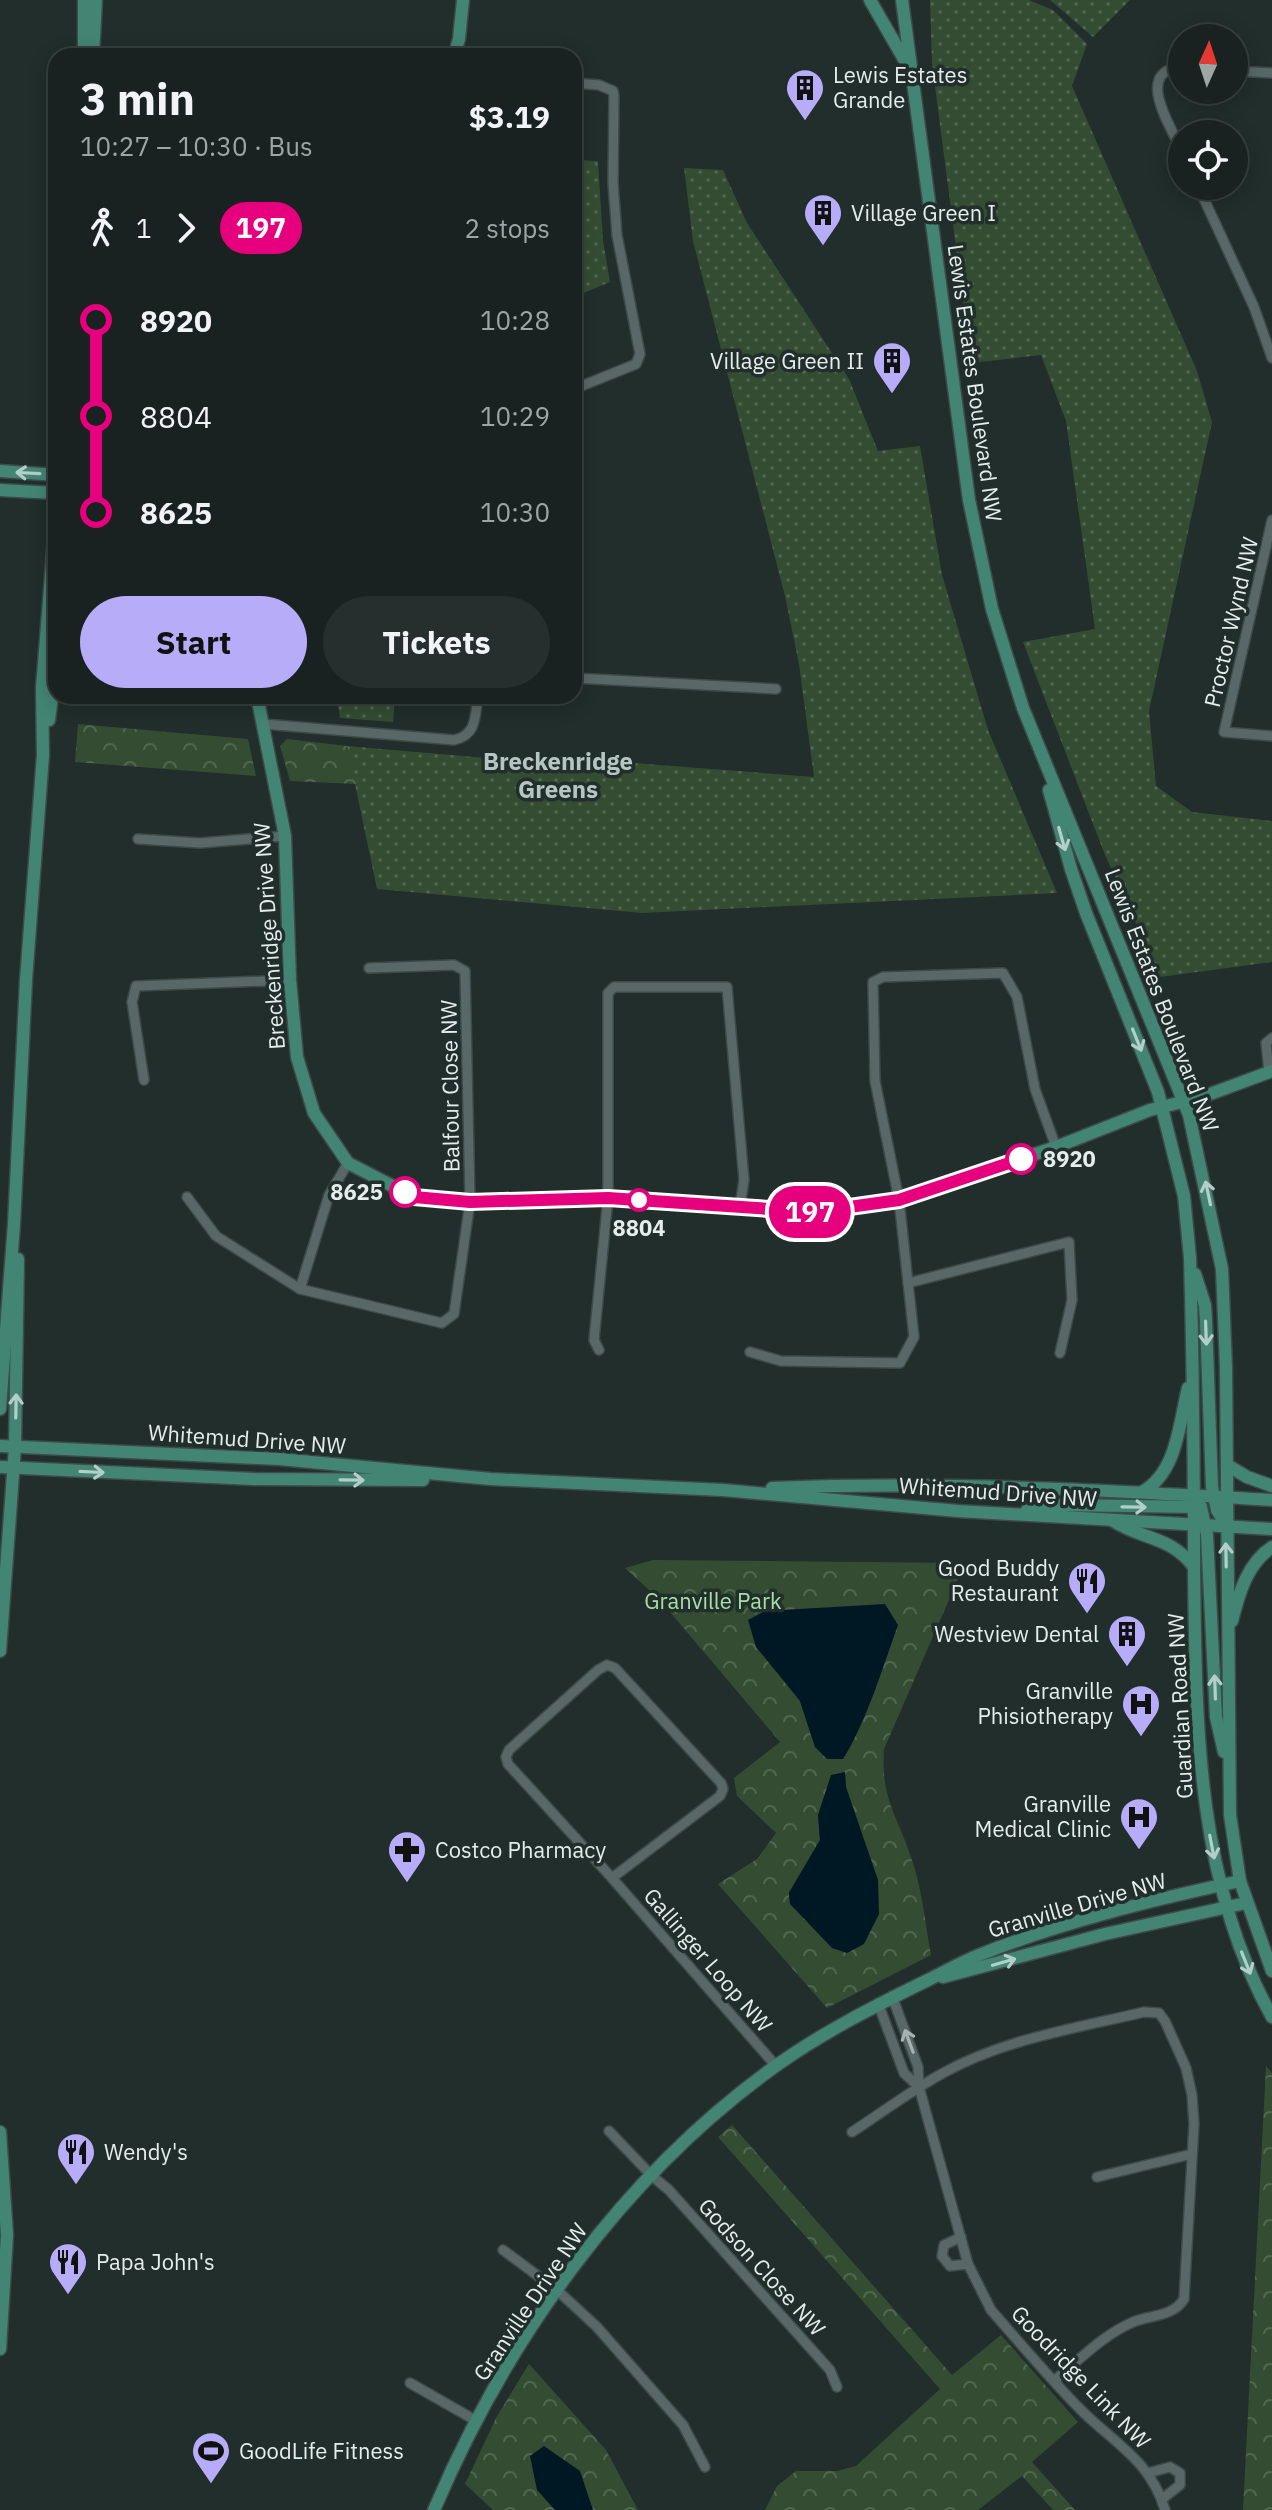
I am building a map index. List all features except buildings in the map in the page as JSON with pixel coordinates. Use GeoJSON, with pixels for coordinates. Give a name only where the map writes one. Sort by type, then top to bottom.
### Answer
{"type":"FeatureCollection","features":[{"type":"Feature","properties":{"kind":"main road"},"geometry":{"type":"LineString","coordinates":[[84,0],[84,48]]}},
{"type":"Feature","properties":{"kind":"main road"},"geometry":{"type":"LineString","coordinates":[[93,48],[96,0]]}},
{"type":"Feature","properties":{"kind":"main road"},"geometry":{"type":"LineString","coordinates":[[456,48],[463,0]]}},
{"type":"Feature","properties":{"kind":"main road"},"geometry":{"type":"LineString","coordinates":[[870,0],[913,73]]}},
{"type":"Feature","properties":{"kind":"main road","name":"Lewis Estates Boulevard NW"},"geometry":{"type":"LineString","coordinates":[[903,0],[969,500],[992,609],[1044,763],[1184,1102],[1206,1184],[1222,1269],[1227,1465],[1218,1499]]}},
{"type":"Feature","properties":{"kind":"main road"},"geometry":{"type":"LineString","coordinates":[[0,471],[48,474]]}},
{"type":"Feature","properties":{"kind":"main road"},"geometry":{"type":"LineString","coordinates":[[0,490],[48,493]]}},
{"type":"Feature","properties":{"kind":"main road"},"geometry":{"type":"LineString","coordinates":[[43,755],[42,688],[48,613]]}},
{"type":"Feature","properties":{"kind":"main road"},"geometry":{"type":"LineString","coordinates":[[0,1409],[14,1224],[26,980],[43,755],[51,704]]}},
{"type":"Feature","properties":{"kind":"main road","name":"Breckenridge Drive NW"},"geometry":{"type":"LineString","coordinates":[[259,704],[285,836],[290,980],[297,1057],[314,1113],[348,1163],[414,1197],[470,1202],[608,1198],[814,1212],[899,1200],[1271,1071]]}},
{"type":"Feature","properties":{"kind":"main road","name":"Lewis Estates Boulevard NW"},"geometry":{"type":"LineString","coordinates":[[1044,763],[1071,869],[1162,1107],[1184,1196],[1190,1258],[1196,1503],[1200,1525]]}},
{"type":"Feature","properties":{"kind":"main road"},"geometry":{"type":"LineString","coordinates":[[0,1651],[15,1447],[19,1264],[14,1224]]}},
{"type":"Feature","properties":{"kind":"main road"},"geometry":{"type":"LineString","coordinates":[[1190,1258],[1205,1305],[1218,1499]]}},
{"type":"Feature","properties":{"kind":"main road"},"geometry":{"type":"LineString","coordinates":[[1139,1493],[1154,1485],[1165,1470],[1180,1428],[1193,1370]]}},
{"type":"Feature","properties":{"kind":"main road","name":"Whitemud Drive NW"},"geometry":{"type":"LineString","coordinates":[[0,1446],[279,1459],[491,1479],[723,1490],[1001,1514],[1272,1529]]}},
{"type":"Feature","properties":{"kind":"main road"},"geometry":{"type":"LineString","coordinates":[[0,1455],[15,1447]]}},
{"type":"Feature","properties":{"kind":"main road"},"geometry":{"type":"LineString","coordinates":[[1227,1465],[1247,1477],[1272,1486]]}},
{"type":"Feature","properties":{"kind":"main road","name":"Whitemud Drive NW"},"geometry":{"type":"LineString","coordinates":[[0,1467],[254,1479],[491,1479]]}},
{"type":"Feature","properties":{"kind":"main road","name":"Whitemud Drive NW"},"geometry":{"type":"LineString","coordinates":[[723,1490],[862,1484],[962,1484],[1139,1493],[1196,1503],[1218,1499],[1272,1500]]}},
{"type":"Feature","properties":{"kind":"main road","name":"Guardian Road NW"},"geometry":{"type":"LineString","coordinates":[[1218,1499],[1226,1526],[1230,1815],[1240,1881],[1272,1971]]}},
{"type":"Feature","properties":{"kind":"main road"},"geometry":{"type":"LineString","coordinates":[[1001,1514],[1060,1505],[1196,1503]]}},
{"type":"Feature","properties":{"kind":"main road"},"geometry":{"type":"LineString","coordinates":[[1112,1520],[1128,1531],[1148,1535],[1173,1546],[1186,1555],[1194,1567]]}},
{"type":"Feature","properties":{"kind":"main road"},"geometry":{"type":"LineString","coordinates":[[1200,1525],[1216,1717],[1228,1763]]}},
{"type":"Feature","properties":{"kind":"main road","name":"Guardian Road NW"},"geometry":{"type":"LineString","coordinates":[[1200,1525],[1194,1567],[1198,1752],[1206,1816],[1226,1906],[1247,1968],[1272,2017]]}},
{"type":"Feature","properties":{"kind":"main road"},"geometry":{"type":"LineString","coordinates":[[1227,1639],[1243,1583],[1257,1561],[1272,1547]]}},
{"type":"Feature","properties":{"kind":"main road","name":"Granville Drive NW"},"geometry":{"type":"LineString","coordinates":[[434,2510],[475,2420],[523,2339],[557,2290],[604,2229],[652,2176],[712,2118],[776,2066],[878,2003],[976,1956],[1101,1915],[1240,1881]]}},
{"type":"Feature","properties":{"kind":"main road","name":"Granville Drive NW"},"geometry":{"type":"LineString","coordinates":[[928,1980],[1246,1903]]}},
{"type":"Feature","properties":{"kind":"main road"},"geometry":{"type":"LineString","coordinates":[[0,2132],[7,2235],[0,2349]]}},
{"type":"Feature","properties":{"kind":"main road"},"geometry":{"type":"LineString","coordinates":[[0,2247],[6,2279]]}},
{"type":"Feature","properties":{"kind":"street"},"geometry":{"type":"LineString","coordinates":[[1168,70],[1157,80],[1156,86],[1168,120]]}},
{"type":"Feature","properties":{"kind":"street"},"geometry":{"type":"LineString","coordinates":[[1248,72],[1272,73]]}},
{"type":"Feature","properties":{"kind":"street"},"geometry":{"type":"LineString","coordinates":[[582,84],[599,85],[613,91],[613,183],[617,235],[640,354],[636,364],[582,386]]}},
{"type":"Feature","properties":{"kind":"street"},"geometry":{"type":"LineString","coordinates":[[1204,200],[1254,307],[1272,358]]}},
{"type":"Feature","properties":{"kind":"street","name":"Proctor Wynd NW"},"geometry":{"type":"LineString","coordinates":[[1272,520],[1224,732],[1272,736]]}},
{"type":"Feature","properties":{"kind":"street"},"geometry":{"type":"LineString","coordinates":[[582,678],[776,689]]}},
{"type":"Feature","properties":{"kind":"street"},"geometry":{"type":"LineString","coordinates":[[264,724],[454,740],[468,735],[473,729],[477,704]]}},
{"type":"Feature","properties":{"kind":"street"},"geometry":{"type":"LineString","coordinates":[[138,839],[200,843],[285,836]]}},
{"type":"Feature","properties":{"kind":"street","name":"Balfour Close NW"},"geometry":{"type":"LineString","coordinates":[[369,968],[454,965],[465,971],[470,1202]]}},
{"type":"Feature","properties":{"kind":"street"},"geometry":{"type":"LineString","coordinates":[[750,1352],[781,1361],[900,1363],[914,1337],[899,1200],[875,1081],[873,982],[883,977],[1003,973],[1017,997],[1035,1089],[1056,1147]]}},
{"type":"Feature","properties":{"kind":"street"},"geometry":{"type":"LineString","coordinates":[[144,1080],[132,1002],[136,986],[290,980]]}},
{"type":"Feature","properties":{"kind":"street"},"geometry":{"type":"LineString","coordinates":[[599,1350],[594,1340],[608,1198],[608,993],[614,987],[727,987],[744,1180],[740,1206]]}},
{"type":"Feature","properties":{"kind":"street"},"geometry":{"type":"LineString","coordinates":[[1271,1071],[1266,1043],[1272,1038]]}},
{"type":"Feature","properties":{"kind":"street"},"geometry":{"type":"LineString","coordinates":[[300,1289],[329,1195],[348,1163]]}},
{"type":"Feature","properties":{"kind":"street"},"geometry":{"type":"LineString","coordinates":[[187,1197],[216,1236],[300,1289],[442,1323],[454,1314],[470,1202]]}},
{"type":"Feature","properties":{"kind":"street"},"geometry":{"type":"LineString","coordinates":[[908,1283],[1069,1242],[1072,1300],[1060,1353]]}},
{"type":"Feature","properties":{"kind":"street","name":"Gallinger Loop NW"},"geometry":{"type":"LineString","coordinates":[[612,1878],[720,1796],[723,1789],[721,1783],[615,1668],[607,1665],[509,1750],[506,1757],[508,1764],[776,2066]]}},
{"type":"Feature","properties":{"kind":"street","name":"Goodridge Link NW"},"geometry":{"type":"LineString","coordinates":[[892,1996],[918,2067],[919,2087],[968,2264],[991,2310],[1081,2410],[1129,2450],[1148,2473],[1165,2510]]}},
{"type":"Feature","properties":{"kind":"street","name":"Goodridge Link NW"},"geometry":{"type":"LineString","coordinates":[[878,2003],[904,2073],[919,2087]]}},
{"type":"Feature","properties":{"kind":"street"},"geometry":{"type":"LineString","coordinates":[[852,2132],[919,2087],[965,2062],[1009,2046],[1154,2011],[1165,2021],[1189,2077],[1194,2115],[1182,2303],[1171,2312],[1144,2318],[1119,2330],[1055,2380]]}},
{"type":"Feature","properties":{"kind":"street","name":"Godson Close NW"},"geometry":{"type":"LineString","coordinates":[[609,2131],[669,2190],[830,2370],[837,2387]]}},
{"type":"Feature","properties":{"kind":"street"},"geometry":{"type":"LineString","coordinates":[[1097,2177],[1192,2154]]}},
{"type":"Feature","properties":{"kind":"street","name":"Goodridge Link NW"},"geometry":{"type":"LineString","coordinates":[[961,2237],[944,2245],[942,2256],[950,2266],[968,2264]]}},
{"type":"Feature","properties":{"kind":"street"},"geometry":{"type":"LineString","coordinates":[[503,2250],[557,2290],[597,2327],[683,2425],[705,2467]]}},
{"type":"Feature","properties":{"kind":"street"},"geometry":{"type":"LineString","coordinates":[[410,2383],[475,2420]]}},
{"type":"Feature","properties":{"kind":"street","name":"Goodridge Link NW"},"geometry":{"type":"LineString","coordinates":[[1148,2473],[1170,2467],[1180,2473],[1180,2485],[1162,2499]]}},
{"type":"Feature","properties":{"kind":"green space"},"geometry":{"type":"Polygon","coordinates":[[[930,0],[1029,0],[1053,10],[1087,44],[1072,86],[1197,371],[1212,422],[1149,711],[1156,786],[1192,812],[1272,821],[1272,962],[1160,977],[1105,855],[1023,642],[1095,629],[1066,421],[1041,355],[971,363],[932,63],[930,0]]]}},
{"type":"Feature","properties":{"kind":"green space"},"geometry":{"type":"Polygon","coordinates":[[[1050,0],[1130,0],[1093,37],[1050,0]]]}},
{"type":"Feature","properties":{"kind":"green space"},"geometry":{"type":"Polygon","coordinates":[[[582,160],[598,161],[603,241],[610,282],[582,294],[582,160]]]}},
{"type":"Feature","properties":{"kind":"green space"},"geometry":{"type":"Polygon","coordinates":[[[684,168],[723,170],[747,223],[849,379],[878,451],[920,446],[942,575],[988,730],[1057,893],[642,913],[377,889],[347,746],[486,758],[595,760],[814,777],[799,664],[785,596],[693,241],[684,168]]]}},
{"type":"Feature","properties":{"kind":"green space"},"geometry":{"type":"Polygon","coordinates":[[[338,704],[394,704],[393,722],[340,718],[338,704]]]}},
{"type":"Feature","properties":{"kind":"green space"},"geometry":{"type":"Polygon","coordinates":[[[78,724],[248,739],[256,776],[75,762],[78,724]]]}},
{"type":"Feature","properties":{"kind":"green space"},"geometry":{"type":"Polygon","coordinates":[[[287,739],[347,746],[356,784],[290,781],[280,746],[287,739]]]}},
{"type":"Feature","properties":{"kind":"green space","name":"Granville Park"},"geometry":{"type":"Polygon","coordinates":[[[653,1560],[965,1563],[884,1749],[887,1794],[915,1869],[931,1955],[827,2008],[718,1884],[757,1859],[776,1833],[737,1796],[734,1778],[780,1742],[659,1599],[625,1568],[653,1560]],[[898,1625],[800,1701],[815,1747],[843,1759],[852,1744],[898,1625]],[[845,1773],[818,1815],[820,1840],[789,1892],[790,1904],[846,1786],[845,1773]]]}},
{"type":"Feature","properties":{"kind":"green space"},"geometry":{"type":"Polygon","coordinates":[[[1266,2066],[1272,2073],[1272,2510],[1243,2510],[1266,2066]]]}},
{"type":"Feature","properties":{"kind":"green space"},"geometry":{"type":"Polygon","coordinates":[[[732,2125],[952,2375],[1001,2335],[1078,2422],[1032,2462],[1075,2510],[1053,2510],[1022,2476],[978,2510],[765,2510],[777,2486],[796,2471],[837,2471],[856,2466],[940,2389],[718,2137],[732,2125]]]}},
{"type":"Feature","properties":{"kind":"green space"},"geometry":{"type":"Polygon","coordinates":[[[529,2364],[606,2450],[638,2510],[493,2510],[465,2484],[496,2418],[529,2364]]]}},
{"type":"Feature","properties":{"kind":"water"},"geometry":{"type":"Polygon","coordinates":[[[885,1604],[898,1625],[874,1693],[843,1759],[827,1759],[815,1747],[800,1701],[756,1647],[748,1620],[765,1611],[885,1604]]]}},
{"type":"Feature","properties":{"kind":"water"},"geometry":{"type":"Polygon","coordinates":[[[845,1772],[846,1787],[878,1880],[879,1914],[864,1944],[847,1953],[832,1948],[790,1904],[789,1893],[820,1840],[818,1815],[831,1775],[845,1772]]]}},
{"type":"Feature","properties":{"kind":"water"},"geometry":{"type":"Polygon","coordinates":[[[544,2446],[580,2471],[593,2510],[555,2510],[537,2490],[530,2456],[544,2446]]]}},
{"type":"Feature","properties":{"kind":"bus line","name":"197"},"geometry":{"type":"LineString","coordinates":[[405,1192],[414,1197],[470,1202],[608,1198],[814,1212],[899,1200],[1021,1159]]}},
{"type":"Feature","properties":{"kind":"place","name":"Lewis Estates Grande"},"geometry":{"type":"Point","coordinates":[805,122]}},
{"type":"Feature","properties":{"kind":"place","name":"Village Green I"},"geometry":{"type":"Point","coordinates":[823,247]}},
{"type":"Feature","properties":{"kind":"place","name":"Village Green II"},"geometry":{"type":"Point","coordinates":[892,395]}},
{"type":"Feature","properties":{"kind":"place","name":"8920"},"geometry":{"type":"Point","coordinates":[1021,1159]}},
{"type":"Feature","properties":{"kind":"place","name":"8625"},"geometry":{"type":"Point","coordinates":[405,1192]}},
{"type":"Feature","properties":{"kind":"place","name":"8804"},"geometry":{"type":"Point","coordinates":[639,1200]}},
{"type":"Feature","properties":{"kind":"place","name":"Good Buddy Restaurant"},"geometry":{"type":"Point","coordinates":[1087,1615]}},
{"type":"Feature","properties":{"kind":"place","name":"Westview Dental"},"geometry":{"type":"Point","coordinates":[1127,1668]}},
{"type":"Feature","properties":{"kind":"place","name":"Granville Phisiotherapy"},"geometry":{"type":"Point","coordinates":[1141,1738]}},
{"type":"Feature","properties":{"kind":"place","name":"Granville Medical Clinic"},"geometry":{"type":"Point","coordinates":[1139,1851]}},
{"type":"Feature","properties":{"kind":"place","name":"Costco Pharmacy"},"geometry":{"type":"Point","coordinates":[407,1884]}},
{"type":"Feature","properties":{"kind":"place","name":"Wendy's"},"geometry":{"type":"Point","coordinates":[76,2186]}},
{"type":"Feature","properties":{"kind":"place","name":"Papa John's"},"geometry":{"type":"Point","coordinates":[68,2296]}},
{"type":"Feature","properties":{"kind":"place","name":"GoodLife Fitness"},"geometry":{"type":"Point","coordinates":[211,2485]}},
{"type":"Feature","properties":{"kind":"district","name":"Breckenridge Greens"},"geometry":{"type":"Point","coordinates":[558,776]}}]}
